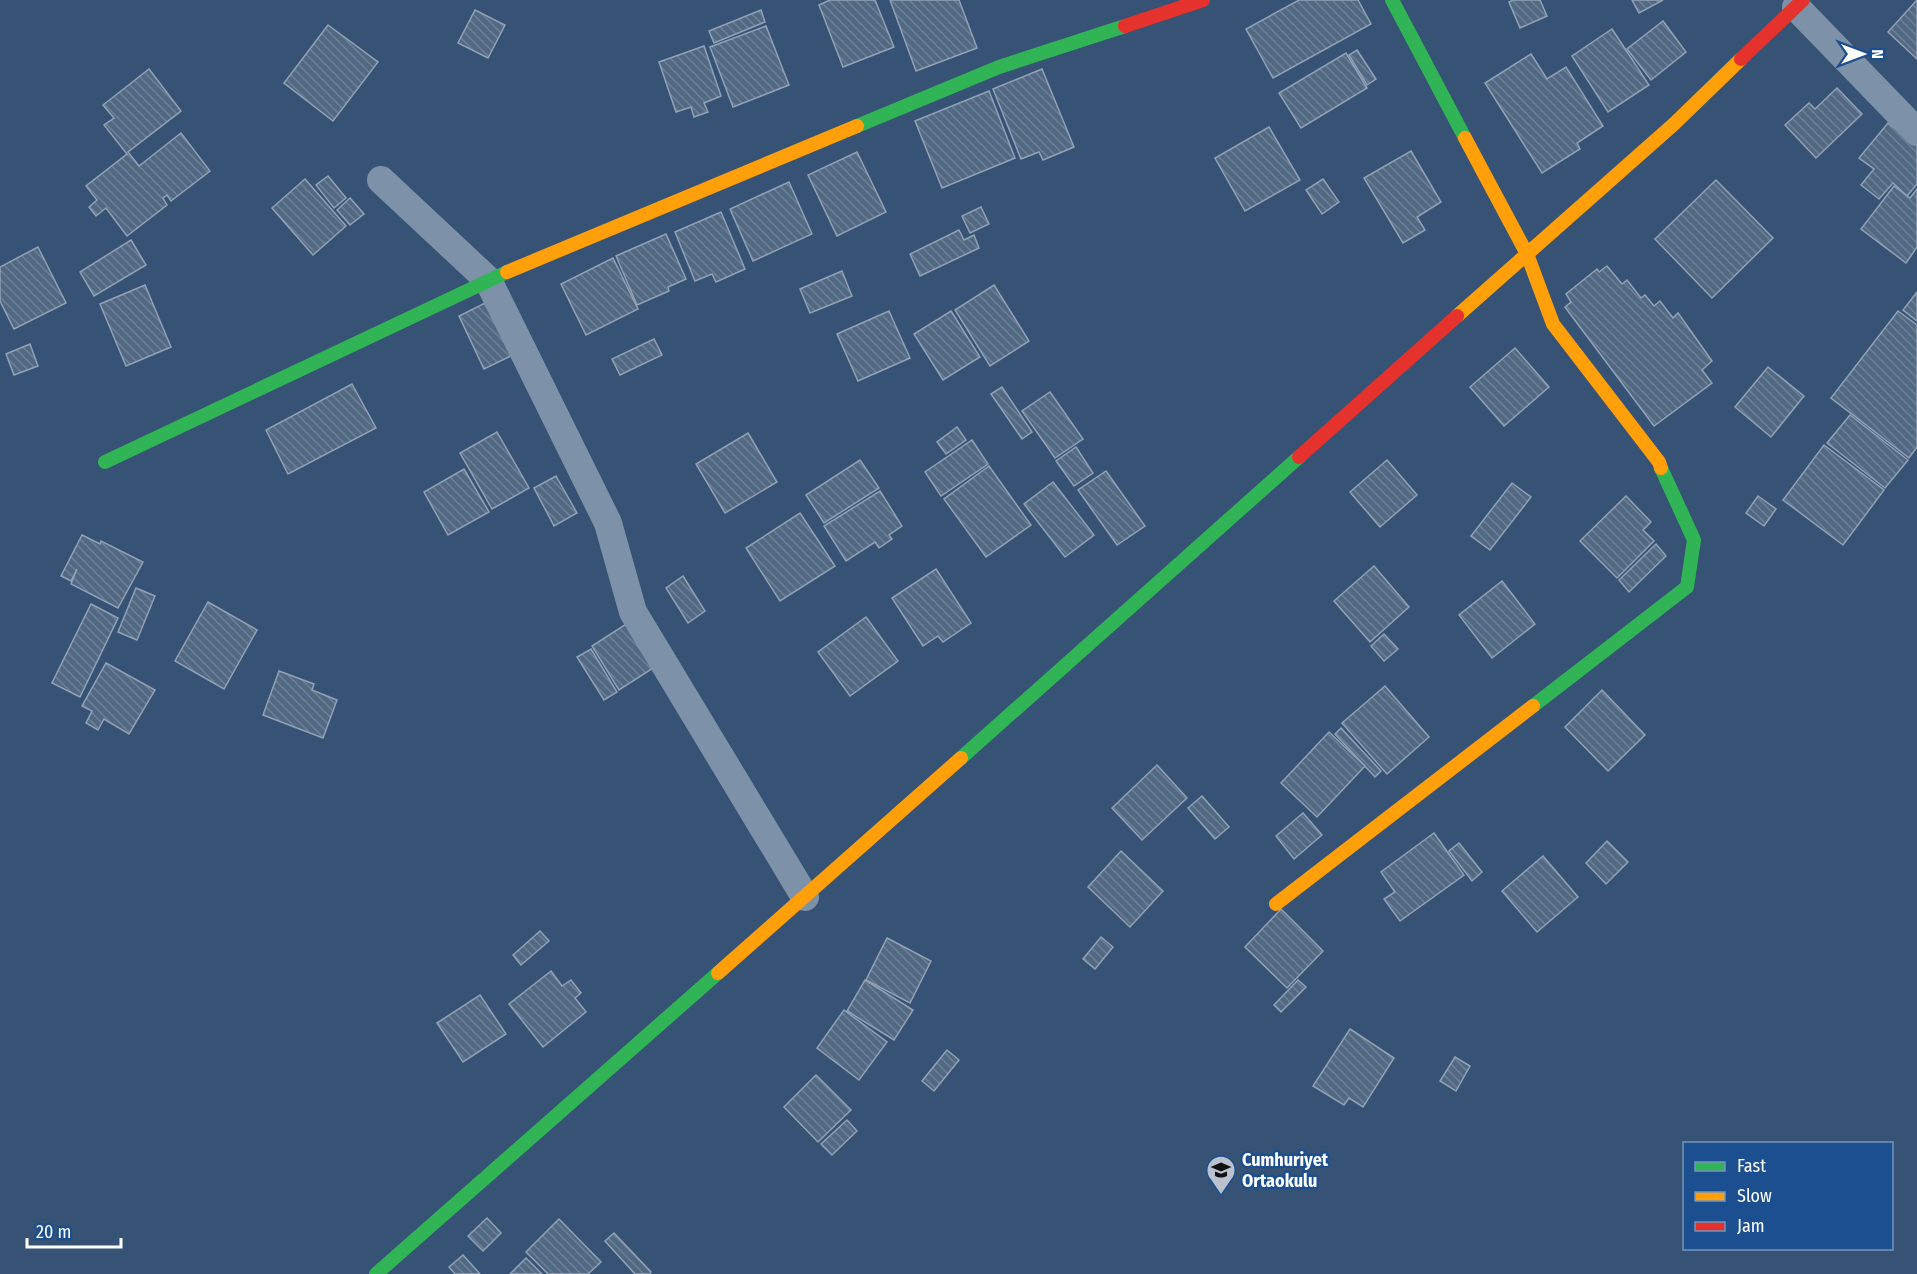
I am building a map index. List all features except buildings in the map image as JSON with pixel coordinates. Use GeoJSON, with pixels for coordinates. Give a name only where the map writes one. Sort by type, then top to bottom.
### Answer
{"type":"FeatureCollection","features":[{"type":"Feature","properties":{"kind":"street"},"geometry":{"type":"LineString","coordinates":[[105,462],[488,280],[999,67],[1203,0]]}},
{"type":"Feature","properties":{"kind":"street"},"geometry":{"type":"LineString","coordinates":[[1276,904],[1687,587],[1694,540],[1659,462],[1553,324],[1527,254],[1392,0]]}},
{"type":"Feature","properties":{"kind":"street"},"geometry":{"type":"LineString","coordinates":[[376,1274],[805,897],[1674,124],[1800,4],[1917,132]]}},
{"type":"Feature","properties":{"kind":"street"},"geometry":{"type":"LineString","coordinates":[[381,180],[488,280],[608,523],[633,612],[805,897]]}},
{"type":"Feature","properties":{"kind":"traffic: fast"},"geometry":{"type":"LineString","coordinates":[[1392,0],[1465,138]]}},
{"type":"Feature","properties":{"kind":"traffic: fast"},"geometry":{"type":"LineString","coordinates":[[857,126],[999,67],[1125,26]]}},
{"type":"Feature","properties":{"kind":"traffic: fast"},"geometry":{"type":"LineString","coordinates":[[105,462],[507,272]]}},
{"type":"Feature","properties":{"kind":"traffic: fast"},"geometry":{"type":"LineString","coordinates":[[961,758],[1299,457]]}},
{"type":"Feature","properties":{"kind":"traffic: fast"},"geometry":{"type":"LineString","coordinates":[[1533,706],[1687,587],[1694,540],[1661,468]]}},
{"type":"Feature","properties":{"kind":"traffic: fast"},"geometry":{"type":"LineString","coordinates":[[376,1274],[718,973]]}},
{"type":"Feature","properties":{"kind":"traffic: slow"},"geometry":{"type":"LineString","coordinates":[[1457,316],[1674,124],[1741,59]]}},
{"type":"Feature","properties":{"kind":"traffic: slow"},"geometry":{"type":"LineString","coordinates":[[507,272],[857,126]]}},
{"type":"Feature","properties":{"kind":"traffic: slow"},"geometry":{"type":"LineString","coordinates":[[1465,138],[1527,254],[1553,324],[1659,462],[1661,468]]}},
{"type":"Feature","properties":{"kind":"traffic: slow"},"geometry":{"type":"LineString","coordinates":[[1276,904],[1533,706]]}},
{"type":"Feature","properties":{"kind":"traffic: slow"},"geometry":{"type":"LineString","coordinates":[[718,973],[961,758]]}},
{"type":"Feature","properties":{"kind":"traffic: jam"},"geometry":{"type":"LineString","coordinates":[[1125,26],[1203,0]]}},
{"type":"Feature","properties":{"kind":"traffic: jam"},"geometry":{"type":"LineString","coordinates":[[1741,59],[1803,0]]}},
{"type":"Feature","properties":{"kind":"traffic: jam"},"geometry":{"type":"LineString","coordinates":[[1299,457],[1457,316]]}},
{"type":"Feature","properties":{"kind":"place","name":"Cumhuriyet Ortaokulu"},"geometry":{"type":"Point","coordinates":[1221,1196]}}]}
